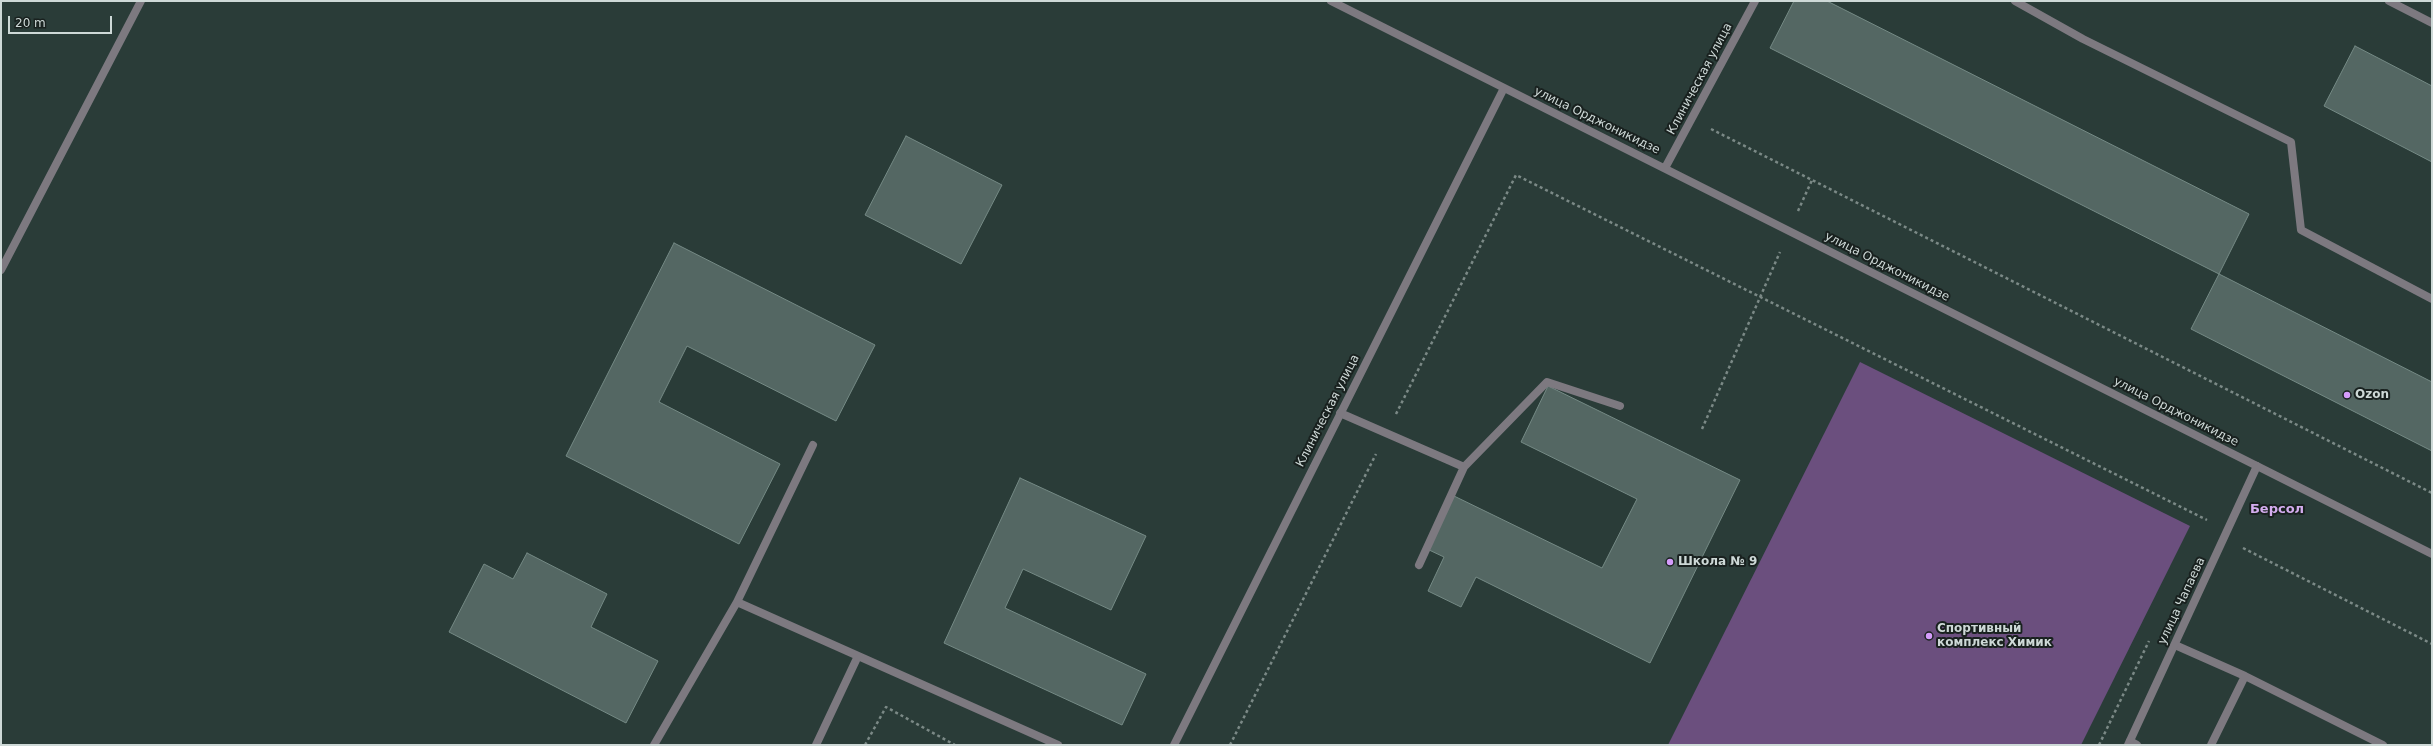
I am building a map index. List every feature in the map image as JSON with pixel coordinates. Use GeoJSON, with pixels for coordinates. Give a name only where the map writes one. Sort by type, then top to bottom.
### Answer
{"type":"FeatureCollection","features":[{"type":"Feature","properties":{"kind":"street"},"geometry":{"type":"LineString","coordinates":[[1,270],[141,1]]}},
{"type":"Feature","properties":{"kind":"street","name":"улица Орджоникидзе"},"geometry":{"type":"LineString","coordinates":[[1331,1],[2432,554]]}},
{"type":"Feature","properties":{"kind":"street","name":"Клиническая улица"},"geometry":{"type":"LineString","coordinates":[[1665,168],[1756,1]]}},
{"type":"Feature","properties":{"kind":"street"},"geometry":{"type":"LineString","coordinates":[[2015,1],[2083,39],[2291,142],[2301,230],[2432,299]]}},
{"type":"Feature","properties":{"kind":"street"},"geometry":{"type":"LineString","coordinates":[[2389,1],[2432,23]]}},
{"type":"Feature","properties":{"kind":"street","name":"Клиническая улица"},"geometry":{"type":"LineString","coordinates":[[1174,745],[1504,88]]}},
{"type":"Feature","properties":{"kind":"street"},"geometry":{"type":"LineString","coordinates":[[1419,565],[1464,467],[1547,382],[1620,406]]}},
{"type":"Feature","properties":{"kind":"street"},"geometry":{"type":"LineString","coordinates":[[1340,413],[1464,467]]}},
{"type":"Feature","properties":{"kind":"street"},"geometry":{"type":"LineString","coordinates":[[654,745],[737,602],[813,445]]}},
{"type":"Feature","properties":{"kind":"street","name":"улица Чапаева"},"geometry":{"type":"LineString","coordinates":[[2132,744],[2174,645],[2257,466]]}},
{"type":"Feature","properties":{"kind":"street"},"geometry":{"type":"LineString","coordinates":[[737,602],[1048,743],[1058,745]]}},
{"type":"Feature","properties":{"kind":"street"},"geometry":{"type":"LineString","coordinates":[[2174,645],[2245,676],[2383,745]]}},
{"type":"Feature","properties":{"kind":"street"},"geometry":{"type":"LineString","coordinates":[[816,745],[858,656]]}},
{"type":"Feature","properties":{"kind":"street"},"geometry":{"type":"LineString","coordinates":[[2211,745],[2245,676]]}},
{"type":"Feature","properties":{"kind":"path"},"geometry":{"type":"LineString","coordinates":[[1692,119],[2432,493]]}},
{"type":"Feature","properties":{"kind":"path"},"geometry":{"type":"LineString","coordinates":[[1702,429],[1812,180]]}},
{"type":"Feature","properties":{"kind":"path"},"geometry":{"type":"LineString","coordinates":[[2204,527],[2207,520],[2224,538],[2432,644]]}},
{"type":"Feature","properties":{"kind":"path"},"geometry":{"type":"LineString","coordinates":[[2098,745],[2150,640]]}},
{"type":"Feature","properties":{"kind":"path"},"geometry":{"type":"LineString","coordinates":[[865,745],[886,707],[955,745]]}},
{"type":"Feature","properties":{"kind":"shaded area","name":"Спортивный комплекс Химик"},"geometry":{"type":"Polygon","coordinates":[[[1860,362],[2190,526],[2081,745],[1668,745],[1860,362]]]}},
{"type":"Feature","properties":{"kind":"building"},"geometry":{"type":"Polygon","coordinates":[[[1794,1],[1827,1],[2249,214],[2219,274],[1770,48],[1794,1]]]}},
{"type":"Feature","properties":{"kind":"building"},"geometry":{"type":"Polygon","coordinates":[[[2355,46],[2432,86],[2432,162],[2324,106],[2355,46]]]}},
{"type":"Feature","properties":{"kind":"building"},"geometry":{"type":"Polygon","coordinates":[[[906,136],[1002,185],[961,264],[865,215],[906,136]]]}},
{"type":"Feature","properties":{"kind":"building"},"geometry":{"type":"Polygon","coordinates":[[[674,243],[875,345],[836,421],[687,346],[659,402],[780,464],[739,544],[566,456],[674,243]]]}},
{"type":"Feature","properties":{"kind":"building"},"geometry":{"type":"Polygon","coordinates":[[[2219,274],[2432,382],[2432,451],[2191,329],[2219,274]]]}},
{"type":"Feature","properties":{"kind":"building"},"geometry":{"type":"Polygon","coordinates":[[[1548,386],[1740,480],[1650,663],[1476,577],[1461,607],[1428,591],[1444,557],[1427,549],[1454,496],[1602,568],[1637,499],[1521,442],[1548,386]]]}},
{"type":"Feature","properties":{"kind":"building"},"geometry":{"type":"Polygon","coordinates":[[[1020,478],[1146,536],[1111,610],[1023,569],[1005,608],[1146,674],[1122,725],[944,643],[1020,478]]]}},
{"type":"Feature","properties":{"kind":"building"},"geometry":{"type":"Polygon","coordinates":[[[527,553],[607,594],[591,627],[658,661],[626,723],[449,632],[484,564],[513,579],[527,553]]]}},
{"type":"Feature","properties":{"kind":"place","name":"Ozon"},"geometry":{"type":"Point","coordinates":[2347,395]}},
{"type":"Feature","properties":{"kind":"place","name":"Школа № 9"},"geometry":{"type":"Point","coordinates":[1670,562]}},
{"type":"Feature","properties":{"kind":"place","name":"Спортивный комплекс Химик"},"geometry":{"type":"Point","coordinates":[1929,636]}},
{"type":"Feature","properties":{"kind":"district","name":"Берсол"},"geometry":{"type":"Point","coordinates":[2277,510]}}]}
